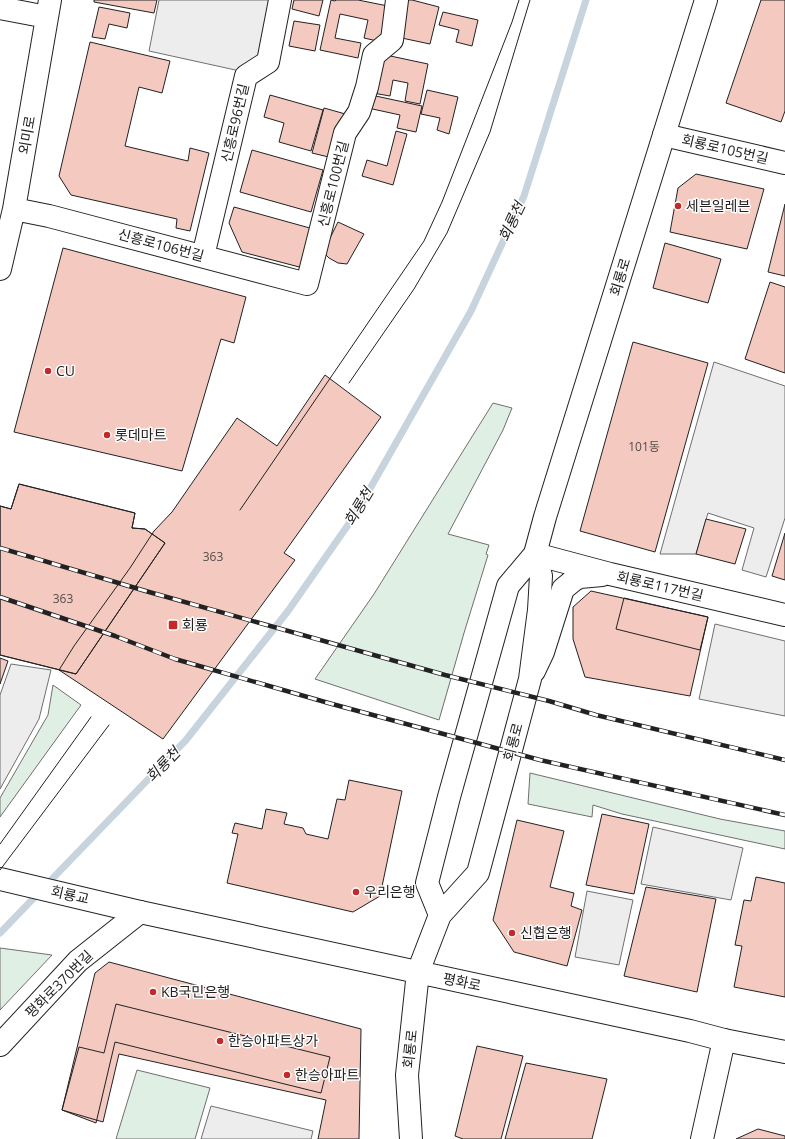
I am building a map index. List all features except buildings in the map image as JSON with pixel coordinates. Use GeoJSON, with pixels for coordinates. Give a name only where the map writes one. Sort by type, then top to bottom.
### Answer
{"type":"FeatureCollection","features":[{"type":"Feature","properties":{"kind":"street","name":"신흥로96번길"},"geometry":{"type":"LineString","coordinates":[[203,256],[246,76],[268,62],[280,0]]}},
{"type":"Feature","properties":{"kind":"street","name":"신흥로100번길"},"geometry":{"type":"LineString","coordinates":[[307,284],[345,133],[359,112],[367,87],[374,55],[392,40],[397,0]]}},
{"type":"Feature","properties":{"kind":"street","name":"회룡로"},"geometry":{"type":"LineString","coordinates":[[440,915],[427,883],[449,797],[508,586],[535,554],[545,517],[706,0]]}},
{"type":"Feature","properties":{"kind":"street"},"geometry":{"type":"LineString","coordinates":[[0,8],[49,8]]}},
{"type":"Feature","properties":{"kind":"street","name":"외미로"},"geometry":{"type":"LineString","coordinates":[[0,269],[14,208],[49,8]]}},
{"type":"Feature","properties":{"kind":"street","name":"회룡로105번길"},"geometry":{"type":"LineString","coordinates":[[664,135],[785,164]]}},
{"type":"Feature","properties":{"kind":"street","name":"신흥로106번길"},"geometry":{"type":"LineString","coordinates":[[14,208],[307,284]]}},
{"type":"Feature","properties":{"kind":"street","name":"회룡로"},"geometry":{"type":"LineString","coordinates":[[411,1139],[407,1075],[418,972],[440,915],[478,873],[530,679],[539,610],[541,576],[535,554]]}},
{"type":"Feature","properties":{"kind":"street","name":"회룡로117번길"},"geometry":{"type":"LineString","coordinates":[[535,554],[610,574],[785,615]]}},
{"type":"Feature","properties":{"kind":"street"},"geometry":{"type":"LineString","coordinates":[[530,679],[543,652],[564,589],[574,580],[580,578],[610,574]]}},
{"type":"Feature","properties":{"kind":"street","name":"회룡교"},"geometry":{"type":"LineString","coordinates":[[0,879],[140,912]]}},
{"type":"Feature","properties":{"kind":"street","name":"평화로"},"geometry":{"type":"LineString","coordinates":[[140,912],[724,1040],[785,1052]]}},
{"type":"Feature","properties":{"kind":"street","name":"평화로370번길"},"geometry":{"type":"LineString","coordinates":[[0,1045],[78,962],[140,912]]}},
{"type":"Feature","properties":{"kind":"street"},"geometry":{"type":"LineString","coordinates":[[702,1139],[724,1040]]}},
{"type":"Feature","properties":{"kind":"green space"},"geometry":{"type":"Polygon","coordinates":[[[493,403],[512,408],[503,430],[448,534],[489,545],[486,554],[488,555],[439,720],[315,679],[374,594],[493,403]]]}},
{"type":"Feature","properties":{"kind":"green space"},"geometry":{"type":"Polygon","coordinates":[[[53,685],[81,705],[0,817],[0,798],[48,715],[53,685]]]}},
{"type":"Feature","properties":{"kind":"green space"},"geometry":{"type":"Polygon","coordinates":[[[530,773],[720,819],[785,831],[785,849],[622,814],[593,805],[592,817],[528,804],[530,773]]]}},
{"type":"Feature","properties":{"kind":"green space"},"geometry":{"type":"Polygon","coordinates":[[[0,948],[52,955],[0,1010],[0,948]]]}},
{"type":"Feature","properties":{"kind":"green space"},"geometry":{"type":"Polygon","coordinates":[[[137,1070],[210,1088],[195,1139],[116,1139],[137,1070]]]}},
{"type":"Feature","properties":{"kind":"shaded area"},"geometry":{"type":"Polygon","coordinates":[[[159,0],[274,0],[263,58],[240,71],[149,51],[159,0]]]}},
{"type":"Feature","properties":{"kind":"shaded area"},"geometry":{"type":"Polygon","coordinates":[[[714,362],[785,386],[785,518],[766,577],[742,570],[754,528],[708,513],[696,554],[660,554],[714,362]]]}},
{"type":"Feature","properties":{"kind":"shaded area"},"geometry":{"type":"Polygon","coordinates":[[[715,624],[785,641],[785,716],[699,699],[715,624]]]}},
{"type":"Feature","properties":{"kind":"shaded area"},"geometry":{"type":"Polygon","coordinates":[[[11,664],[51,670],[39,719],[0,789],[0,695],[11,664]]]}},
{"type":"Feature","properties":{"kind":"shaded area"},"geometry":{"type":"Polygon","coordinates":[[[653,827],[743,848],[731,900],[641,884],[653,827]]]}},
{"type":"Feature","properties":{"kind":"shaded area"},"geometry":{"type":"Polygon","coordinates":[[[587,891],[633,900],[619,965],[575,957],[587,891]]]}},
{"type":"Feature","properties":{"kind":"shaded area"},"geometry":{"type":"Polygon","coordinates":[[[211,1106],[313,1131],[311,1139],[201,1139],[211,1106]]]}},
{"type":"Feature","properties":{"kind":"waterway","name":"회룡천"},"geometry":{"type":"LineString","coordinates":[[0,933],[186,740],[288,611],[355,515],[471,311],[524,196],[586,0]]}},
{"type":"Feature","properties":{"kind":"tram line"},"geometry":{"type":"LineString","coordinates":[[240,510],[424,241],[442,202],[512,22],[519,0]]}},
{"type":"Feature","properties":{"kind":"tram line"},"geometry":{"type":"LineString","coordinates":[[349,383],[414,289],[447,233],[490,132],[530,0]]}},
{"type":"Feature","properties":{"kind":"tram line"},"geometry":{"type":"LineString","coordinates":[[0,844],[91,717]]}},
{"type":"Feature","properties":{"kind":"tram line"},"geometry":{"type":"LineString","coordinates":[[0,870],[109,725]]}},
{"type":"Feature","properties":{"kind":"railway"},"geometry":{"type":"LineString","coordinates":[[0,548],[149,592],[445,675],[549,701],[596,715],[785,760]]}},
{"type":"Feature","properties":{"kind":"railway"},"geometry":{"type":"LineString","coordinates":[[0,597],[115,636],[175,659],[332,704],[540,760],[785,815]]}},
{"type":"Feature","properties":{"kind":"place","name":"세븐일레븐"},"geometry":{"type":"Point","coordinates":[678,206]}},
{"type":"Feature","properties":{"kind":"place","name":"CU"},"geometry":{"type":"Point","coordinates":[48,371]}},
{"type":"Feature","properties":{"kind":"place","name":"롯데마트"},"geometry":{"type":"Point","coordinates":[107,435]}},
{"type":"Feature","properties":{"kind":"place","name":"회룡"},"geometry":{"type":"Point","coordinates":[173,625]}},
{"type":"Feature","properties":{"kind":"place","name":"우리은행"},"geometry":{"type":"Point","coordinates":[356,892]}},
{"type":"Feature","properties":{"kind":"place","name":"신협은행"},"geometry":{"type":"Point","coordinates":[512,933]}},
{"type":"Feature","properties":{"kind":"place","name":"KB국민은행"},"geometry":{"type":"Point","coordinates":[153,992]}},
{"type":"Feature","properties":{"kind":"place","name":"한승아파트상가"},"geometry":{"type":"Point","coordinates":[220,1041]}},
{"type":"Feature","properties":{"kind":"place","name":"한승아파트"},"geometry":{"type":"Point","coordinates":[287,1075]}}]}
